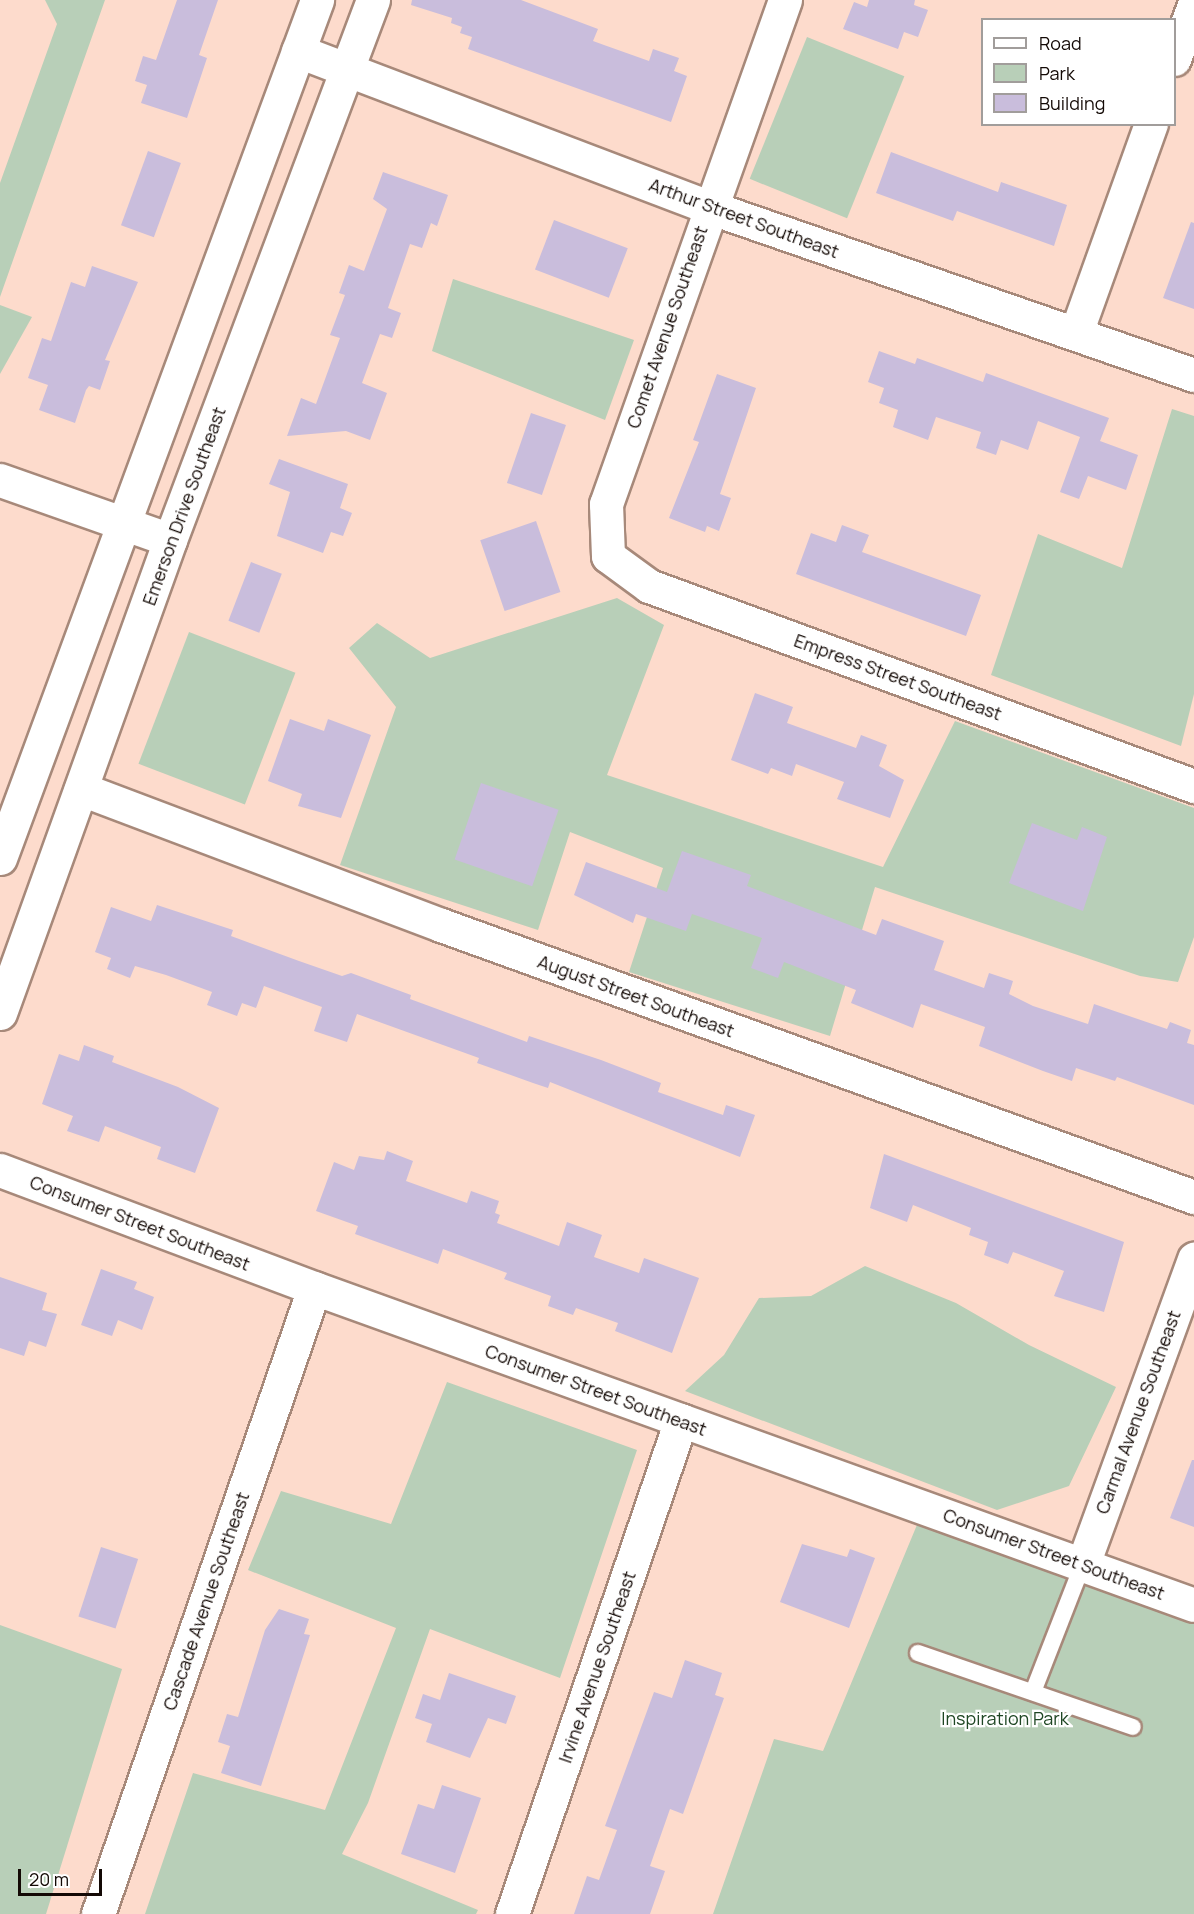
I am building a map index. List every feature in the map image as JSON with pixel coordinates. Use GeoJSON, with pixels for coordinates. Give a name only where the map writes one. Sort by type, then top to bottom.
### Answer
{"type":"FeatureCollection","features":[{"type":"Feature","properties":{"kind":"street"},"geometry":{"type":"LineString","coordinates":[[0,858],[120,524],[317,0]]}},
{"type":"Feature","properties":{"kind":"street","name":"Emerson Drive Southeast"},"geometry":{"type":"LineString","coordinates":[[0,1013],[170,540],[373,0]]}},
{"type":"Feature","properties":{"kind":"street","name":"Comet Avenue Southeast"},"geometry":{"type":"LineString","coordinates":[[608,556],[606,504],[709,207],[785,0]]}},
{"type":"Feature","properties":{"kind":"street"},"geometry":{"type":"LineString","coordinates":[[1176,54],[1194,5]]}},
{"type":"Feature","properties":{"kind":"street","name":"Arthur Street Southeast"},"geometry":{"type":"LineString","coordinates":[[298,51],[709,207],[1194,375]]}},
{"type":"Feature","properties":{"kind":"street"},"geometry":{"type":"LineString","coordinates":[[1076,333],[1150,126]]}},
{"type":"Feature","properties":{"kind":"street"},"geometry":{"type":"LineString","coordinates":[[0,480],[170,540]]}},
{"type":"Feature","properties":{"kind":"street","name":"Empress Street Southeast"},"geometry":{"type":"LineString","coordinates":[[608,556],[648,586],[1194,786]]}},
{"type":"Feature","properties":{"kind":"street","name":"August Street Southeast"},"geometry":{"type":"LineString","coordinates":[[81,789],[441,925],[1194,1197]]}},
{"type":"Feature","properties":{"kind":"street","name":"Consumer Street Southeast"},"geometry":{"type":"LineString","coordinates":[[0,1170],[314,1288],[1194,1605]]}},
{"type":"Feature","properties":{"kind":"street","name":"Carmal Avenue Southeast"},"geometry":{"type":"LineString","coordinates":[[1083,1564],[1194,1259]]}},
{"type":"Feature","properties":{"kind":"street","name":"Cascade Avenue Southeast"},"geometry":{"type":"LineString","coordinates":[[98,1914],[314,1288]]}},
{"type":"Feature","properties":{"kind":"street","name":"Irvine Avenue Southeast"},"geometry":{"type":"LineString","coordinates":[[512,1914],[681,1420]]}},
{"type":"Feature","properties":{"kind":"lane"},"geometry":{"type":"LineString","coordinates":[[1033,1692],[1083,1564]]}},
{"type":"Feature","properties":{"kind":"lane"},"geometry":{"type":"LineString","coordinates":[[918,1653],[1133,1727]]}},
{"type":"Feature","properties":{"kind":"green space"},"geometry":{"type":"Polygon","coordinates":[[[45,0],[105,0],[0,297],[0,183],[57,24],[45,0]]]}},
{"type":"Feature","properties":{"kind":"green space"},"geometry":{"type":"Polygon","coordinates":[[[807,37],[904,76],[847,218],[750,179],[807,37]]]}},
{"type":"Feature","properties":{"kind":"green space"},"geometry":{"type":"Polygon","coordinates":[[[453,279],[634,340],[605,420],[432,351],[453,279]]]}},
{"type":"Feature","properties":{"kind":"green space"},"geometry":{"type":"Polygon","coordinates":[[[0,305],[32,317],[0,374],[0,305]]]}},
{"type":"Feature","properties":{"kind":"green space"},"geometry":{"type":"Polygon","coordinates":[[[1172,409],[1194,416],[1194,694],[1181,746],[991,675],[1038,534],[1122,568],[1172,409]]]}},
{"type":"Feature","properties":{"kind":"green space"},"geometry":{"type":"Polygon","coordinates":[[[617,598],[664,625],[607,775],[883,867],[955,721],[1194,808],[1194,937],[1178,982],[1140,976],[875,887],[830,1036],[629,972],[663,868],[570,832],[538,930],[340,865],[396,707],[349,648],[377,623],[430,658],[617,598]]]}},
{"type":"Feature","properties":{"kind":"green space"},"geometry":{"type":"Polygon","coordinates":[[[189,632],[295,673],[245,804],[138,764],[189,632]]]}},
{"type":"Feature","properties":{"kind":"green space"},"geometry":{"type":"Polygon","coordinates":[[[865,1266],[956,1303],[1029,1345],[1116,1387],[1069,1486],[997,1510],[685,1391],[724,1355],[759,1298],[811,1296],[865,1266]]]}},
{"type":"Feature","properties":{"kind":"green space"},"geometry":{"type":"Polygon","coordinates":[[[447,1382],[637,1450],[560,1678],[430,1629],[368,1803],[342,1854],[478,1910],[476,1914],[145,1914],[193,1773],[325,1810],[396,1628],[248,1570],[281,1491],[391,1524],[447,1382]]]}},
{"type":"Feature","properties":{"kind":"green space","name":"Inspiration Park"},"geometry":{"type":"Polygon","coordinates":[[[919,1520],[1194,1623],[1194,1914],[713,1914],[774,1739],[823,1751],[919,1520]]]}},
{"type":"Feature","properties":{"kind":"green space"},"geometry":{"type":"Polygon","coordinates":[[[0,1625],[122,1669],[46,1914],[0,1914],[0,1625]]]}},
{"type":"Feature","properties":{"kind":"building"},"geometry":{"type":"Polygon","coordinates":[[[177,0],[218,0],[199,55],[207,58],[187,118],[141,103],[147,85],[135,81],[143,56],[156,60],[177,0]]]}},
{"type":"Feature","properties":{"kind":"building"},"geometry":{"type":"Polygon","coordinates":[[[412,0],[521,0],[598,29],[593,41],[649,61],[653,49],[679,58],[674,71],[687,76],[671,122],[468,49],[472,37],[460,33],[462,27],[451,23],[452,18],[411,5],[412,0]]]}},
{"type":"Feature","properties":{"kind":"building"},"geometry":{"type":"Polygon","coordinates":[[[869,0],[915,0],[914,5],[928,10],[918,37],[904,32],[898,49],[843,29],[854,2],[867,7],[869,0]]]}},
{"type":"Feature","properties":{"kind":"building"},"geometry":{"type":"Polygon","coordinates":[[[148,151],[181,163],[154,237],[121,225],[148,151]]]}},
{"type":"Feature","properties":{"kind":"building"},"geometry":{"type":"Polygon","coordinates":[[[891,152],[998,192],[1001,182],[1067,205],[1054,246],[957,211],[953,221],[876,193],[891,152]]]}},
{"type":"Feature","properties":{"kind":"building"},"geometry":{"type":"Polygon","coordinates":[[[383,172],[448,195],[437,226],[431,223],[422,248],[410,244],[388,308],[401,313],[392,338],[380,334],[362,383],[387,393],[370,440],[346,431],[287,436],[301,398],[316,404],[340,338],[330,335],[345,295],[339,293],[349,265],[364,271],[387,209],[373,199],[383,172]]]}},
{"type":"Feature","properties":{"kind":"building"},"geometry":{"type":"Polygon","coordinates":[[[554,220],[628,248],[609,298],[535,269],[554,220]]]}},
{"type":"Feature","properties":{"kind":"building"},"geometry":{"type":"Polygon","coordinates":[[[1191,222],[1194,223],[1194,309],[1163,298],[1191,222]]]}},
{"type":"Feature","properties":{"kind":"building"},"geometry":{"type":"Polygon","coordinates":[[[92,266],[138,282],[105,360],[110,361],[100,390],[89,386],[75,423],[39,410],[48,385],[28,378],[42,338],[51,341],[71,282],[85,287],[92,266]]]}},
{"type":"Feature","properties":{"kind":"building"},"geometry":{"type":"Polygon","coordinates":[[[879,351],[915,364],[917,358],[983,382],[986,373],[1109,418],[1100,441],[1138,455],[1126,490],[1088,476],[1079,499],[1060,492],[1080,437],[1038,421],[1028,450],[1001,440],[996,455],[976,448],[981,432],[936,417],[928,440],[893,427],[898,410],[879,403],[884,388],[868,382],[879,351]]]}},
{"type":"Feature","properties":{"kind":"building"},"geometry":{"type":"Polygon","coordinates":[[[717,374],[756,388],[720,494],[731,498],[719,531],[707,526],[705,532],[669,518],[699,442],[693,440],[717,374]]]}},
{"type":"Feature","properties":{"kind":"building"},"geometry":{"type":"Polygon","coordinates":[[[531,413],[566,425],[542,495],[507,483],[531,413]]]}},
{"type":"Feature","properties":{"kind":"building"},"geometry":{"type":"Polygon","coordinates":[[[279,459],[348,484],[340,508],[352,513],[343,536],[331,532],[323,553],[277,536],[290,492],[269,484],[279,459]]]}},
{"type":"Feature","properties":{"kind":"building"},"geometry":{"type":"Polygon","coordinates":[[[536,521],[560,592],[505,611],[480,540],[536,521]]]}},
{"type":"Feature","properties":{"kind":"building"},"geometry":{"type":"Polygon","coordinates":[[[842,525],[869,535],[862,552],[981,595],[966,636],[796,574],[811,533],[836,542],[842,525]]]}},
{"type":"Feature","properties":{"kind":"building"},"geometry":{"type":"Polygon","coordinates":[[[251,562],[282,574],[259,633],[228,621],[251,562]]]}},
{"type":"Feature","properties":{"kind":"building"},"geometry":{"type":"Polygon","coordinates":[[[755,693],[793,707],[787,723],[856,748],[861,735],[887,745],[879,766],[904,780],[890,818],[837,799],[844,782],[796,764],[792,776],[771,768],[768,774],[731,760],[755,693]]]}},
{"type":"Feature","properties":{"kind":"building"},"geometry":{"type":"Polygon","coordinates":[[[290,719],[324,731],[328,719],[371,735],[341,818],[298,806],[302,794],[268,781],[290,719]]]}},
{"type":"Feature","properties":{"kind":"building"},"geometry":{"type":"Polygon","coordinates":[[[481,783],[559,810],[532,886],[455,860],[481,783]]]}},
{"type":"Feature","properties":{"kind":"building"},"geometry":{"type":"Polygon","coordinates":[[[1032,823],[1077,840],[1082,827],[1107,837],[1083,911],[1009,883],[1032,823]]]}},
{"type":"Feature","properties":{"kind":"building"},"geometry":{"type":"Polygon","coordinates":[[[682,851],[751,875],[747,886],[876,935],[882,919],[944,941],[934,970],[984,988],[989,973],[1013,981],[1009,994],[1033,1006],[1088,1024],[1094,1004],[1167,1029],[1170,1022],[1191,1030],[1187,1043],[1194,1045],[1194,1105],[1117,1077],[1115,1081],[1076,1068],[1072,1081],[1043,1071],[979,1046],[985,1027],[921,1004],[913,1028],[851,1003],[856,990],[784,962],[778,978],[751,968],[762,938],[692,914],[686,931],[636,914],[633,923],[574,895],[586,862],[667,892],[682,851]]]}},
{"type":"Feature","properties":{"kind":"building"},"geometry":{"type":"Polygon","coordinates":[[[157,905],[233,930],[231,936],[299,961],[342,976],[351,973],[411,995],[410,999],[527,1042],[529,1036],[601,1060],[661,1083],[658,1092],[723,1115],[726,1105],[755,1115],[740,1157],[550,1082],[548,1088],[477,1063],[479,1058],[357,1014],[347,1042],[314,1031],[322,1007],[264,986],[256,1008],[242,1003],[237,1016],[207,1005],[212,992],[166,975],[135,966],[130,978],[107,969],[111,958],[95,952],[111,907],[151,921],[157,905]]]}},
{"type":"Feature","properties":{"kind":"building"},"geometry":{"type":"Polygon","coordinates":[[[84,1045],[114,1056],[112,1062],[178,1087],[219,1108],[195,1173],[157,1159],[161,1147],[105,1126],[99,1142],[67,1131],[73,1116],[42,1104],[59,1054],[79,1061],[84,1045]]]}},
{"type":"Feature","properties":{"kind":"building"},"geometry":{"type":"Polygon","coordinates":[[[387,1151],[413,1161],[406,1181],[467,1203],[471,1191],[499,1201],[495,1213],[500,1215],[497,1223],[559,1246],[567,1222],[602,1235],[594,1257],[639,1273],[644,1258],[699,1278],[672,1353],[615,1331],[618,1323],[576,1308],[573,1315],[548,1306],[551,1296],[504,1279],[507,1273],[443,1249],[438,1264],[355,1234],[358,1226],[316,1211],[334,1162],[354,1170],[359,1156],[384,1160],[387,1151]]]}},
{"type":"Feature","properties":{"kind":"building"},"geometry":{"type":"Polygon","coordinates":[[[884,1154],[1124,1242],[1104,1312],[1054,1296],[1064,1271],[1013,1252],[1008,1264],[984,1255],[988,1242],[969,1235],[971,1228],[913,1205],[907,1222],[870,1208],[884,1154]]]}},
{"type":"Feature","properties":{"kind":"building"},"geometry":{"type":"Polygon","coordinates":[[[101,1269],[137,1282],[134,1289],[154,1297],[142,1330],[118,1320],[112,1336],[81,1325],[101,1269]]]}},
{"type":"Feature","properties":{"kind":"building"},"geometry":{"type":"Polygon","coordinates":[[[0,1277],[47,1293],[42,1310],[57,1314],[46,1347],[29,1341],[24,1356],[0,1348],[0,1277]]]}},
{"type":"Feature","properties":{"kind":"building"},"geometry":{"type":"Polygon","coordinates":[[[1192,1460],[1194,1460],[1194,1527],[1170,1518],[1192,1460]]]}},
{"type":"Feature","properties":{"kind":"building"},"geometry":{"type":"Polygon","coordinates":[[[802,1544],[847,1557],[850,1549],[875,1558],[849,1628],[780,1602],[802,1544]]]}},
{"type":"Feature","properties":{"kind":"building"},"geometry":{"type":"Polygon","coordinates":[[[101,1547],[138,1559],[116,1628],[78,1616],[101,1547]]]}},
{"type":"Feature","properties":{"kind":"building"},"geometry":{"type":"Polygon","coordinates":[[[279,1609],[309,1619],[304,1634],[310,1635],[261,1786],[221,1773],[230,1746],[218,1742],[227,1714],[238,1717],[265,1630],[279,1609]]]}},
{"type":"Feature","properties":{"kind":"building"},"geometry":{"type":"Polygon","coordinates":[[[685,1660],[722,1673],[715,1695],[724,1698],[683,1814],[670,1809],[650,1866],[665,1871],[650,1914],[574,1914],[587,1876],[599,1880],[617,1830],[605,1826],[654,1692],[672,1698],[685,1660]]]}},
{"type":"Feature","properties":{"kind":"building"},"geometry":{"type":"Polygon","coordinates":[[[449,1673],[516,1696],[506,1724],[488,1718],[470,1758],[426,1742],[432,1724],[415,1718],[423,1694],[440,1700],[449,1673]]]}},
{"type":"Feature","properties":{"kind":"building"},"geometry":{"type":"Polygon","coordinates":[[[442,1785],[481,1798],[455,1873],[401,1854],[418,1804],[434,1809],[442,1785]]]}}]}
